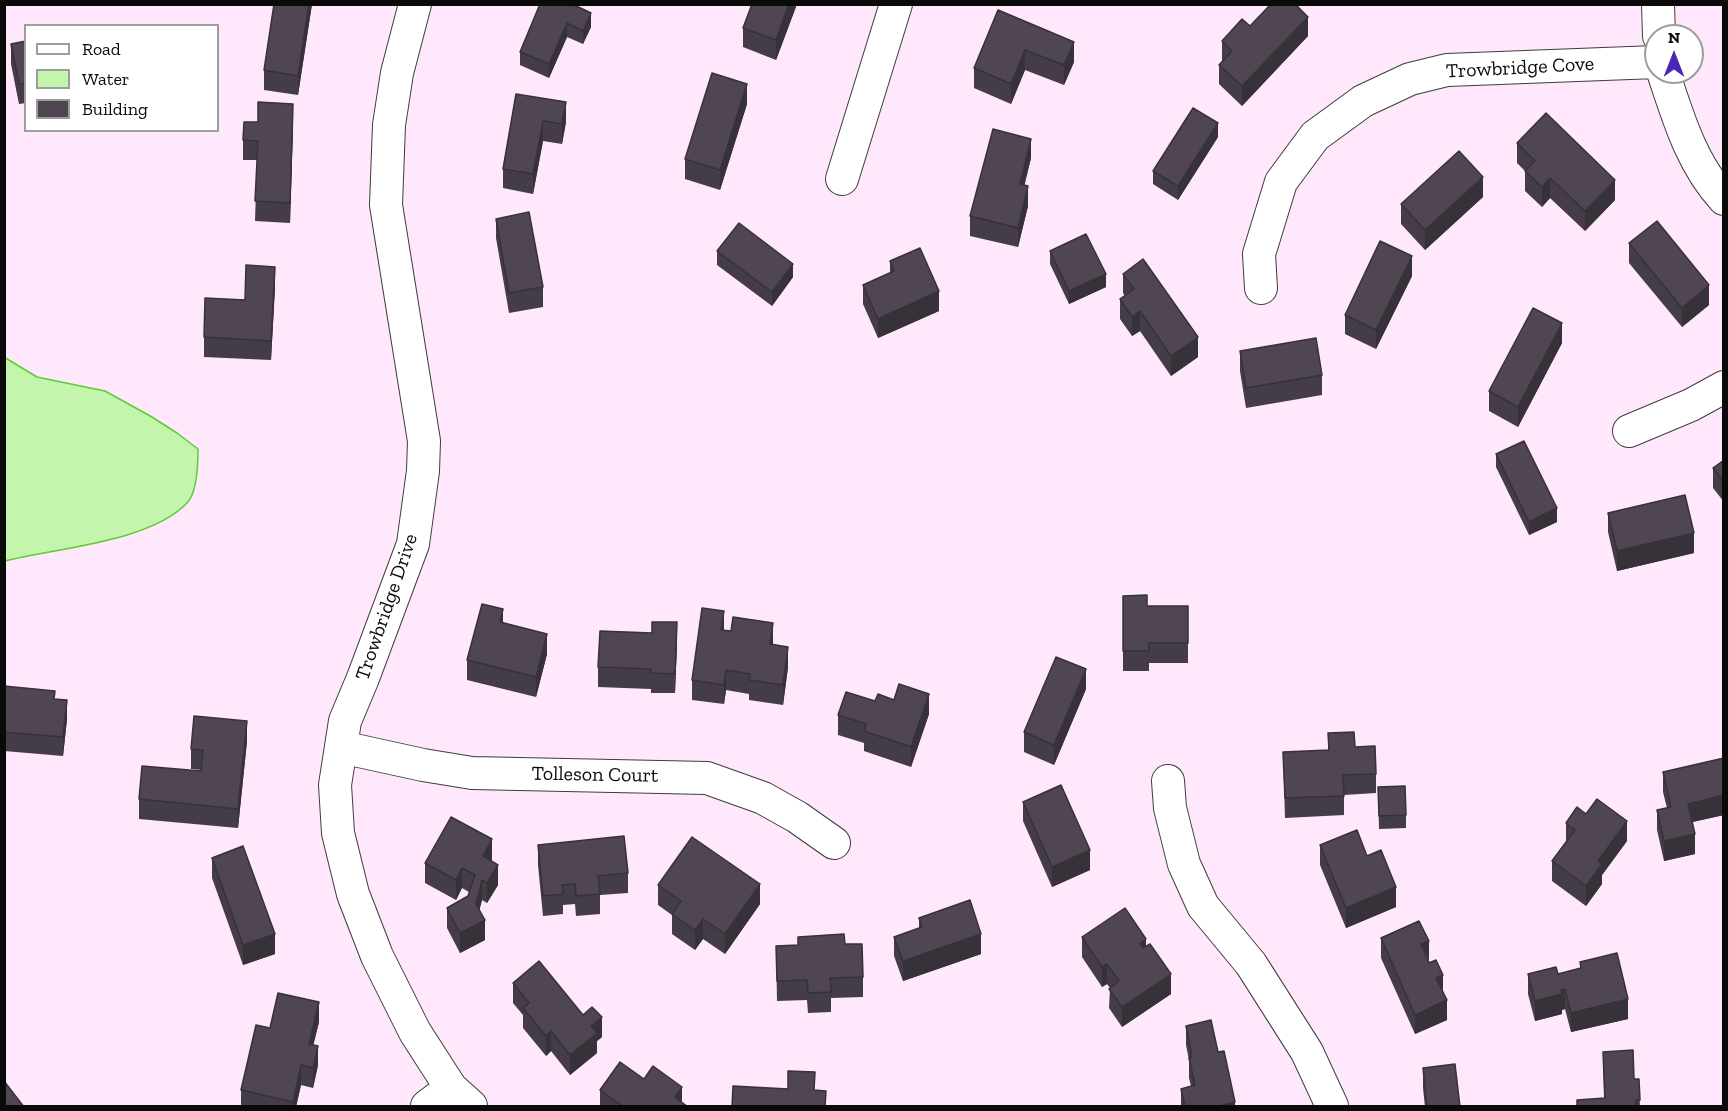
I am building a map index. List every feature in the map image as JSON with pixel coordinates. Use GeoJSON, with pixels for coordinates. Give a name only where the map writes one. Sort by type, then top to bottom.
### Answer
{"type":"FeatureCollection","features":[{"type":"Feature","properties":{"kind":"street","name":"Trowbridge Drive"},"geometry":{"type":"LineString","coordinates":[[415,4],[397,73],[389,125],[386,205],[424,441],[423,471],[413,544],[345,721],[335,785],[338,824],[353,894],[377,956],[415,1032],[461,1097]]}},
{"type":"Feature","properties":{"kind":"street"},"geometry":{"type":"LineString","coordinates":[[842,178],[896,4]]}},
{"type":"Feature","properties":{"kind":"street"},"geometry":{"type":"LineString","coordinates":[[1658,4],[1659,24]]}},
{"type":"Feature","properties":{"kind":"street","name":"Trowbridge Cove"},"geometry":{"type":"LineString","coordinates":[[1261,288],[1259,255],[1281,182],[1316,136],[1363,101],[1410,79],[1447,70],[1644,62]]}},
{"type":"Feature","properties":{"kind":"street"},"geometry":{"type":"LineString","coordinates":[[1667,84],[1684,136],[1711,185],[1724,199]]}},
{"type":"Feature","properties":{"kind":"street"},"geometry":{"type":"LineString","coordinates":[[1629,431],[1691,405],[1724,387]]}},
{"type":"Feature","properties":{"kind":"street","name":"Tolleson Court"},"geometry":{"type":"LineString","coordinates":[[342,747],[472,773],[707,778],[763,798],[797,817],[834,843]]}},
{"type":"Feature","properties":{"kind":"street"},"geometry":{"type":"LineString","coordinates":[[1168,781],[1170,808],[1184,864],[1203,906],[1251,964],[1307,1052],[1332,1107]]}},
{"type":"Feature","properties":{"kind":"street"},"geometry":{"type":"LineString","coordinates":[[427,1107],[461,1097]]}},
{"type":"Feature","properties":{"kind":"water"},"geometry":{"type":"Polygon","coordinates":[[[4,357],[37,377],[105,391],[152,417],[198,449],[195,485],[187,503],[171,516],[127,535],[5,561],[4,357]]]}},
{"type":"Feature","properties":{"kind":"building"},"geometry":{"type":"Polygon","coordinates":[[[274,4],[309,4],[298,76],[264,70],[274,4]]]}},
{"type":"Feature","properties":{"kind":"building"},"geometry":{"type":"Polygon","coordinates":[[[540,4],[572,4],[591,13],[583,31],[567,23],[549,64],[520,52],[540,4]]]}},
{"type":"Feature","properties":{"kind":"building"},"geometry":{"type":"Polygon","coordinates":[[[752,4],[789,4],[776,40],[743,28],[752,4]]]}},
{"type":"Feature","properties":{"kind":"building"},"geometry":{"type":"Polygon","coordinates":[[[1271,4],[1295,4],[1308,17],[1242,86],[1219,65],[1232,51],[1222,41],[1242,19],[1250,26],[1271,4]]]}},
{"type":"Feature","properties":{"kind":"building"},"geometry":{"type":"Polygon","coordinates":[[[998,10],[1074,42],[1064,65],[1025,50],[1011,84],[974,68],[998,10]]]}},
{"type":"Feature","properties":{"kind":"building"},"geometry":{"type":"Polygon","coordinates":[[[24,41],[24,83],[19,84],[11,44],[24,41]]]}},
{"type":"Feature","properties":{"kind":"building"},"geometry":{"type":"Polygon","coordinates":[[[712,73],[747,84],[720,170],[685,159],[712,73]]]}},
{"type":"Feature","properties":{"kind":"building"},"geometry":{"type":"Polygon","coordinates":[[[516,94],[566,102],[562,124],[543,121],[533,174],[503,169],[516,94]]]}},
{"type":"Feature","properties":{"kind":"building"},"geometry":{"type":"Polygon","coordinates":[[[258,102],[293,104],[290,203],[255,201],[258,141],[243,140],[244,122],[258,122],[258,102]]]}},
{"type":"Feature","properties":{"kind":"building"},"geometry":{"type":"Polygon","coordinates":[[[1193,108],[1218,123],[1178,186],[1153,171],[1193,108]]]}},
{"type":"Feature","properties":{"kind":"building"},"geometry":{"type":"Polygon","coordinates":[[[1546,113],[1615,180],[1585,211],[1550,178],[1542,187],[1525,171],[1535,161],[1517,143],[1546,113]]]}},
{"type":"Feature","properties":{"kind":"building"},"geometry":{"type":"Polygon","coordinates":[[[993,129],[1031,139],[1020,184],[1028,186],[1018,228],[970,216],[993,129]]]}},
{"type":"Feature","properties":{"kind":"building"},"geometry":{"type":"Polygon","coordinates":[[[1459,151],[1483,177],[1425,230],[1401,204],[1459,151]]]}},
{"type":"Feature","properties":{"kind":"building"},"geometry":{"type":"Polygon","coordinates":[[[529,212],[543,287],[509,293],[496,219],[529,212]]]}},
{"type":"Feature","properties":{"kind":"building"},"geometry":{"type":"Polygon","coordinates":[[[1657,221],[1709,285],[1682,308],[1629,243],[1657,221]]]}},
{"type":"Feature","properties":{"kind":"building"},"geometry":{"type":"Polygon","coordinates":[[[739,223],[793,264],[772,292],[717,251],[739,223]]]}},
{"type":"Feature","properties":{"kind":"building"},"geometry":{"type":"Polygon","coordinates":[[[1086,234],[1106,274],[1069,291],[1050,251],[1086,234]]]}},
{"type":"Feature","properties":{"kind":"building"},"geometry":{"type":"Polygon","coordinates":[[[1380,241],[1412,256],[1376,330],[1345,315],[1380,241]]]}},
{"type":"Feature","properties":{"kind":"building"},"geometry":{"type":"Polygon","coordinates":[[[920,248],[939,291],[878,319],[863,285],[894,271],[890,261],[920,248]]]}},
{"type":"Feature","properties":{"kind":"building"},"geometry":{"type":"Polygon","coordinates":[[[1143,259],[1198,337],[1171,356],[1140,311],[1132,317],[1120,299],[1134,289],[1123,274],[1143,259]]]}},
{"type":"Feature","properties":{"kind":"building"},"geometry":{"type":"Polygon","coordinates":[[[246,265],[275,267],[271,341],[204,337],[205,298],[245,300],[246,265]]]}},
{"type":"Feature","properties":{"kind":"building"},"geometry":{"type":"Polygon","coordinates":[[[1533,308],[1562,323],[1518,407],[1489,391],[1533,308]]]}},
{"type":"Feature","properties":{"kind":"building"},"geometry":{"type":"Polygon","coordinates":[[[1316,338],[1322,375],[1246,388],[1240,351],[1316,338]]]}},
{"type":"Feature","properties":{"kind":"building"},"geometry":{"type":"Polygon","coordinates":[[[1524,441],[1557,508],[1529,522],[1496,454],[1524,441]]]}},
{"type":"Feature","properties":{"kind":"building"},"geometry":{"type":"Polygon","coordinates":[[[1724,460],[1724,482],[1713,468],[1724,460]]]}},
{"type":"Feature","properties":{"kind":"building"},"geometry":{"type":"Polygon","coordinates":[[[1685,495],[1694,533],[1617,551],[1608,513],[1685,495]]]}},
{"type":"Feature","properties":{"kind":"building"},"geometry":{"type":"Polygon","coordinates":[[[1147,595],[1147,606],[1188,606],[1188,643],[1149,643],[1149,651],[1123,651],[1123,596],[1147,595]]]}},
{"type":"Feature","properties":{"kind":"building"},"geometry":{"type":"Polygon","coordinates":[[[482,604],[503,609],[500,622],[547,634],[536,677],[467,660],[482,604]]]}},
{"type":"Feature","properties":{"kind":"building"},"geometry":{"type":"Polygon","coordinates":[[[702,608],[724,611],[721,630],[731,631],[733,617],[773,623],[770,644],[788,647],[783,685],[749,680],[750,674],[726,670],[724,685],[692,680],[702,608]]]}},
{"type":"Feature","properties":{"kind":"building"},"geometry":{"type":"Polygon","coordinates":[[[652,622],[677,622],[675,674],[651,673],[651,669],[598,667],[600,631],[652,633],[652,622]]]}},
{"type":"Feature","properties":{"kind":"building"},"geometry":{"type":"Polygon","coordinates":[[[1056,657],[1086,669],[1054,745],[1024,732],[1056,657]]]}},
{"type":"Feature","properties":{"kind":"building"},"geometry":{"type":"Polygon","coordinates":[[[899,684],[929,694],[911,747],[864,731],[866,724],[838,715],[846,692],[875,701],[878,694],[894,700],[899,684]]]}},
{"type":"Feature","properties":{"kind":"building"},"geometry":{"type":"Polygon","coordinates":[[[4,686],[55,691],[54,699],[67,700],[63,737],[4,732],[4,686]]]}},
{"type":"Feature","properties":{"kind":"building"},"geometry":{"type":"Polygon","coordinates":[[[194,716],[247,721],[238,809],[139,799],[142,766],[201,771],[203,750],[191,749],[194,716]]]}},
{"type":"Feature","properties":{"kind":"building"},"geometry":{"type":"Polygon","coordinates":[[[1354,732],[1355,747],[1375,746],[1376,774],[1343,775],[1344,796],[1285,798],[1283,752],[1329,750],[1328,733],[1354,732]]]}},
{"type":"Feature","properties":{"kind":"building"},"geometry":{"type":"Polygon","coordinates":[[[1724,758],[1724,795],[1688,804],[1695,834],[1664,841],[1657,810],[1671,807],[1663,772],[1724,758]]]}},
{"type":"Feature","properties":{"kind":"building"},"geometry":{"type":"Polygon","coordinates":[[[1061,785],[1090,850],[1052,867],[1023,802],[1061,785]]]}},
{"type":"Feature","properties":{"kind":"building"},"geometry":{"type":"Polygon","coordinates":[[[1405,786],[1406,815],[1379,816],[1378,787],[1405,786]]]}},
{"type":"Feature","properties":{"kind":"building"},"geometry":{"type":"Polygon","coordinates":[[[1597,799],[1627,821],[1598,861],[1602,864],[1586,886],[1552,861],[1575,830],[1566,823],[1577,807],[1586,814],[1597,799]]]}},
{"type":"Feature","properties":{"kind":"building"},"geometry":{"type":"Polygon","coordinates":[[[451,817],[492,839],[483,856],[498,865],[487,883],[482,880],[476,904],[485,920],[460,933],[447,908],[468,896],[475,875],[462,868],[456,880],[425,863],[451,817]]]}},
{"type":"Feature","properties":{"kind":"building"},"geometry":{"type":"Polygon","coordinates":[[[1357,830],[1367,856],[1381,850],[1396,887],[1346,908],[1320,845],[1357,830]]]}},
{"type":"Feature","properties":{"kind":"building"},"geometry":{"type":"Polygon","coordinates":[[[624,836],[628,873],[598,876],[600,894],[576,896],[575,884],[562,885],[563,894],[543,896],[538,845],[624,836]]]}},
{"type":"Feature","properties":{"kind":"building"},"geometry":{"type":"Polygon","coordinates":[[[692,837],[760,884],[725,934],[703,919],[695,930],[672,914],[681,901],[658,885],[692,837]]]}},
{"type":"Feature","properties":{"kind":"building"},"geometry":{"type":"Polygon","coordinates":[[[243,846],[275,934],[243,945],[212,858],[243,846]]]}},
{"type":"Feature","properties":{"kind":"building"},"geometry":{"type":"Polygon","coordinates":[[[970,900],[981,934],[903,961],[894,937],[922,927],[919,918],[970,900]]]}},
{"type":"Feature","properties":{"kind":"building"},"geometry":{"type":"Polygon","coordinates":[[[1125,908],[1146,939],[1140,943],[1143,948],[1150,944],[1171,974],[1122,1007],[1109,989],[1119,981],[1107,964],[1102,967],[1082,937],[1125,908]]]}},
{"type":"Feature","properties":{"kind":"building"},"geometry":{"type":"Polygon","coordinates":[[[1419,921],[1429,941],[1421,944],[1429,963],[1436,960],[1443,975],[1436,978],[1447,1000],[1415,1015],[1381,938],[1419,921]]]}},
{"type":"Feature","properties":{"kind":"building"},"geometry":{"type":"Polygon","coordinates":[[[844,934],[845,944],[862,944],[863,977],[830,978],[831,992],[808,993],[807,980],[777,981],[776,946],[798,945],[798,937],[844,934]]]}},
{"type":"Feature","properties":{"kind":"building"},"geometry":{"type":"Polygon","coordinates":[[[1617,953],[1628,999],[1571,1013],[1565,989],[1561,990],[1562,994],[1535,1001],[1528,974],[1556,967],[1558,974],[1581,968],[1580,962],[1617,953]]]}},
{"type":"Feature","properties":{"kind":"building"},"geometry":{"type":"Polygon","coordinates":[[[539,961],[583,1015],[592,1007],[602,1017],[591,1026],[597,1033],[570,1055],[551,1031],[546,1036],[523,1008],[529,1003],[513,983],[539,961]]]}},
{"type":"Feature","properties":{"kind":"building"},"geometry":{"type":"Polygon","coordinates":[[[278,993],[319,1002],[309,1044],[318,1046],[313,1068],[301,1065],[293,1102],[241,1090],[256,1025],[270,1028],[278,993]]]}},
{"type":"Feature","properties":{"kind":"building"},"geometry":{"type":"Polygon","coordinates":[[[1211,1020],[1218,1052],[1224,1051],[1235,1102],[1216,1107],[1185,1107],[1181,1089],[1195,1085],[1189,1058],[1192,1057],[1186,1026],[1211,1020]]]}},
{"type":"Feature","properties":{"kind":"building"},"geometry":{"type":"Polygon","coordinates":[[[1633,1050],[1634,1079],[1639,1079],[1640,1100],[1636,1100],[1636,1107],[1577,1107],[1577,1100],[1605,1098],[1603,1052],[1633,1050]]]}},
{"type":"Feature","properties":{"kind":"building"},"geometry":{"type":"Polygon","coordinates":[[[620,1062],[644,1079],[653,1066],[682,1087],[675,1097],[688,1107],[624,1107],[600,1090],[620,1062]]]}},
{"type":"Feature","properties":{"kind":"building"},"geometry":{"type":"Polygon","coordinates":[[[1455,1064],[1460,1107],[1427,1107],[1423,1068],[1455,1064]]]}},
{"type":"Feature","properties":{"kind":"building"},"geometry":{"type":"Polygon","coordinates":[[[788,1071],[815,1072],[814,1090],[826,1091],[825,1107],[732,1107],[733,1086],[788,1089],[788,1071]]]}},
{"type":"Feature","properties":{"kind":"building"},"geometry":{"type":"Polygon","coordinates":[[[4,1081],[24,1107],[4,1107],[4,1081]]]}}]}
